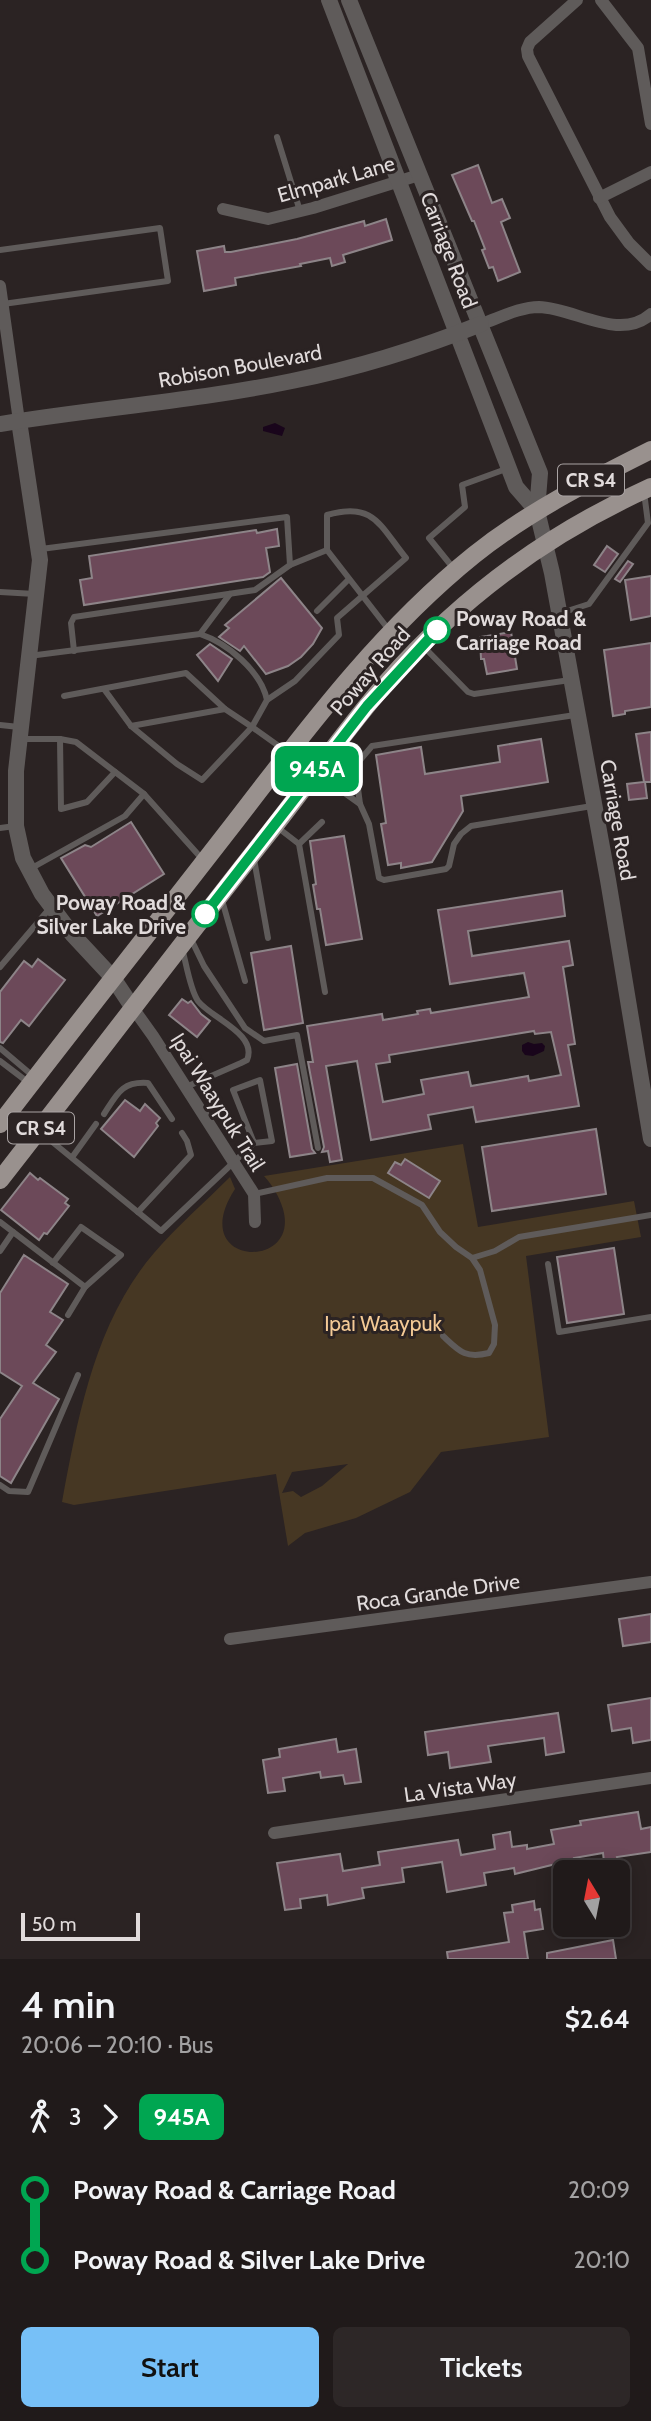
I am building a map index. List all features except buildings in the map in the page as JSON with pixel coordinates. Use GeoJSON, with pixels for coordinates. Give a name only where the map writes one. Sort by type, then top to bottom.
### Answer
{"type":"FeatureCollection","features":[{"type":"Feature","properties":{"kind":"main road","name":"Poway Road"},"geometry":{"type":"LineString","coordinates":[[0,1124],[289,753],[390,631],[456,570],[537,510],[577,486],[651,450]]}},
{"type":"Feature","properties":{"kind":"main road","name":"Poway Road"},"geometry":{"type":"LineString","coordinates":[[0,1180],[339,740],[422,645],[496,578],[544,543],[647,488]]}},
{"type":"Feature","properties":{"kind":"street","name":"Carriage Road"},"geometry":{"type":"LineString","coordinates":[[329,0],[516,487],[537,510]]}},
{"type":"Feature","properties":{"kind":"street","name":"Carriage Road"},"geometry":{"type":"LineString","coordinates":[[349,0],[540,472],[537,510],[594,805],[651,1139]]}},
{"type":"Feature","properties":{"kind":"street"},"geometry":{"type":"LineString","coordinates":[[577,0],[534,38],[527,49],[599,198],[620,232],[651,265]]}},
{"type":"Feature","properties":{"kind":"street"},"geometry":{"type":"LineString","coordinates":[[601,0],[638,48],[651,124]]}},
{"type":"Feature","properties":{"kind":"street"},"geometry":{"type":"LineString","coordinates":[[599,198],[651,172]]}},
{"type":"Feature","properties":{"kind":"street","name":"Elmpark Lane"},"geometry":{"type":"LineString","coordinates":[[223,209],[268,219],[419,175]]}},
{"type":"Feature","properties":{"kind":"street"},"geometry":{"type":"LineString","coordinates":[[0,286],[39,549],[37,594],[15,789],[8,827],[28,870],[51,907],[113,978],[133,1008]]}},
{"type":"Feature","properties":{"kind":"street"},"geometry":{"type":"LineString","coordinates":[[481,324],[533,307],[616,324],[637,323],[651,314]]}},
{"type":"Feature","properties":{"kind":"street","name":"Robison Boulevard"},"geometry":{"type":"LineString","coordinates":[[0,424],[289,382],[410,351],[481,324]]}},
{"type":"Feature","properties":{"kind":"street","name":"Ipai Waaypuk Trail"},"geometry":{"type":"LineString","coordinates":[[133,1008],[254,1194],[255,1222]]}},
{"type":"Feature","properties":{"kind":"street","name":"Roca Grande Drive"},"geometry":{"type":"LineString","coordinates":[[230,1639],[651,1582]]}},
{"type":"Feature","properties":{"kind":"street","name":"La Vista Way"},"geometry":{"type":"LineString","coordinates":[[274,1833],[651,1778]]}},
{"type":"Feature","properties":{"kind":"lane"},"geometry":{"type":"LineString","coordinates":[[277,136],[300,211]]}},
{"type":"Feature","properties":{"kind":"lane"},"geometry":{"type":"LineString","coordinates":[[0,250],[160,228],[168,281],[3,304]]}},
{"type":"Feature","properties":{"kind":"lane"},"geometry":{"type":"LineString","coordinates":[[456,570],[429,538],[465,506],[462,485],[509,468]]}},
{"type":"Feature","properties":{"kind":"lane"},"geometry":{"type":"LineString","coordinates":[[559,613],[589,604],[648,523],[647,488]]}},
{"type":"Feature","properties":{"kind":"lane"},"geometry":{"type":"LineString","coordinates":[[104,689],[131,726],[177,764],[202,780],[252,727],[267,700],[295,681],[339,635],[337,618],[363,596],[406,558],[370,514],[351,509],[327,515],[327,550],[349,579],[363,596],[390,631]]}},
{"type":"Feature","properties":{"kind":"lane"},"geometry":{"type":"LineString","coordinates":[[39,549],[287,517],[290,565]]}},
{"type":"Feature","properties":{"kind":"lane"},"geometry":{"type":"LineString","coordinates":[[74,651],[71,624],[74,617],[255,590],[290,565],[327,550]]}},
{"type":"Feature","properties":{"kind":"lane"},"geometry":{"type":"LineString","coordinates":[[317,611],[349,579]]}},
{"type":"Feature","properties":{"kind":"lane"},"geometry":{"type":"LineString","coordinates":[[0,593],[37,594]]}},
{"type":"Feature","properties":{"kind":"lane"},"geometry":{"type":"LineString","coordinates":[[200,634],[230,594]]}},
{"type":"Feature","properties":{"kind":"lane"},"geometry":{"type":"LineString","coordinates":[[29,656],[200,634],[216,639],[237,655],[265,688],[267,700]]}},
{"type":"Feature","properties":{"kind":"lane"},"geometry":{"type":"LineString","coordinates":[[422,645],[468,692],[474,694],[571,680]]}},
{"type":"Feature","properties":{"kind":"lane"},"geometry":{"type":"LineString","coordinates":[[64,696],[186,673],[225,709],[360,804]]}},
{"type":"Feature","properties":{"kind":"lane"},"geometry":{"type":"LineString","coordinates":[[131,726],[225,709]]}},
{"type":"Feature","properties":{"kind":"lane"},"geometry":{"type":"LineString","coordinates":[[577,715],[376,745],[369,748],[355,766],[360,804],[369,824],[379,878],[384,880],[446,869],[457,839],[471,826],[594,805]]}},
{"type":"Feature","properties":{"kind":"lane"},"geometry":{"type":"LineString","coordinates":[[0,725],[21,733],[76,742],[144,794],[205,861]]}},
{"type":"Feature","properties":{"kind":"lane"},"geometry":{"type":"LineString","coordinates":[[60,739],[61,809],[87,802],[115,772]]}},
{"type":"Feature","properties":{"kind":"lane"},"geometry":{"type":"LineString","coordinates":[[339,740],[362,757]]}},
{"type":"Feature","properties":{"kind":"lane"},"geometry":{"type":"LineString","coordinates":[[28,870],[125,816],[144,794]]}},
{"type":"Feature","properties":{"kind":"lane"},"geometry":{"type":"LineString","coordinates":[[299,844],[322,822]]}},
{"type":"Feature","properties":{"kind":"lane"},"geometry":{"type":"LineString","coordinates":[[275,825],[299,844],[325,992]]}},
{"type":"Feature","properties":{"kind":"lane"},"geometry":{"type":"LineString","coordinates":[[253,853],[268,938]]}},
{"type":"Feature","properties":{"kind":"lane"},"geometry":{"type":"LineString","coordinates":[[220,894],[246,981]]}},
{"type":"Feature","properties":{"kind":"lane"},"geometry":{"type":"LineString","coordinates":[[0,967],[51,907]]}},
{"type":"Feature","properties":{"kind":"lane"},"geometry":{"type":"LineString","coordinates":[[185,939],[197,999],[242,1037],[250,1053],[247,1060],[186,1087]]}},
{"type":"Feature","properties":{"kind":"lane"},"geometry":{"type":"LineString","coordinates":[[185,939],[245,1028],[264,1041],[297,1035],[318,1148]]}},
{"type":"Feature","properties":{"kind":"lane"},"geometry":{"type":"LineString","coordinates":[[0,1048],[33,1081]]}},
{"type":"Feature","properties":{"kind":"lane"},"geometry":{"type":"LineString","coordinates":[[0,1061],[33,1081]]}},
{"type":"Feature","properties":{"kind":"lane"},"geometry":{"type":"LineString","coordinates":[[39,1130],[161,1231],[254,1143],[272,1141],[260,1080],[233,1090],[254,1143]]}},
{"type":"Feature","properties":{"kind":"lane"},"geometry":{"type":"LineString","coordinates":[[104,1114],[121,1089],[133,1082],[148,1083],[172,1119]]}},
{"type":"Feature","properties":{"kind":"lane"},"geometry":{"type":"LineString","coordinates":[[73,1156],[96,1124]]}},
{"type":"Feature","properties":{"kind":"lane"},"geometry":{"type":"LineString","coordinates":[[138,1212],[191,1155],[182,1133]]}},
{"type":"Feature","properties":{"kind":"lane"},"geometry":{"type":"LineString","coordinates":[[254,1194],[327,1178],[373,1178],[422,1205],[440,1232],[472,1258],[480,1270],[495,1325],[494,1344],[489,1353],[475,1357],[461,1352],[443,1336]]}},
{"type":"Feature","properties":{"kind":"lane"},"geometry":{"type":"LineString","coordinates":[[472,1258],[495,1251],[519,1237],[651,1215]]}},
{"type":"Feature","properties":{"kind":"lane"},"geometry":{"type":"LineString","coordinates":[[0,1222],[85,1287]]}},
{"type":"Feature","properties":{"kind":"lane"},"geometry":{"type":"LineString","coordinates":[[53,1263],[81,1227],[121,1255],[85,1287],[68,1315]]}},
{"type":"Feature","properties":{"kind":"lane"},"geometry":{"type":"LineString","coordinates":[[0,1251],[13,1232]]}},
{"type":"Feature","properties":{"kind":"lane"},"geometry":{"type":"LineString","coordinates":[[548,1264],[559,1332],[651,1317]]}},
{"type":"Feature","properties":{"kind":"lane"},"geometry":{"type":"LineString","coordinates":[[0,1485],[9,1491],[28,1492],[78,1375]]}},
{"type":"Feature","properties":{"kind":"green space","name":"Ipai Waaypuk"},"geometry":{"type":"Polygon","coordinates":[[[463,1144],[478,1227],[634,1201],[641,1237],[526,1256],[549,1437],[441,1452],[410,1492],[356,1518],[305,1533],[288,1546],[276,1474],[74,1505],[62,1502],[92,1371],[103,1339],[134,1280],[163,1243],[230,1177],[235,1189],[223,1215],[224,1233],[233,1246],[247,1252],[263,1251],[276,1243],[284,1229],[283,1209],[264,1176],[463,1144]],[[348,1464],[292,1472],[282,1493],[293,1491],[301,1497],[322,1486],[348,1464]]]}},
{"type":"Feature","properties":{"kind":"shaded area"},"geometry":{"type":"Polygon","coordinates":[[[275,423],[285,428],[282,436],[263,431],[263,427],[275,423]]]}},
{"type":"Feature","properties":{"kind":"shaded area"},"geometry":{"type":"Polygon","coordinates":[[[528,1042],[542,1043],[545,1046],[544,1051],[533,1056],[525,1055],[522,1045],[528,1042]]]}},
{"type":"Feature","properties":{"kind":"bus line","name":"945A"},"geometry":{"type":"LineString","coordinates":[[205,914],[339,740],[408,659],[437,630]]}},
{"type":"Feature","properties":{"kind":"place","name":"Poway Road & Carriage Road"},"geometry":{"type":"Point","coordinates":[437,630]}},
{"type":"Feature","properties":{"kind":"place","name":"Poway Road & Silver Lake Drive"},"geometry":{"type":"Point","coordinates":[205,914]}}]}
